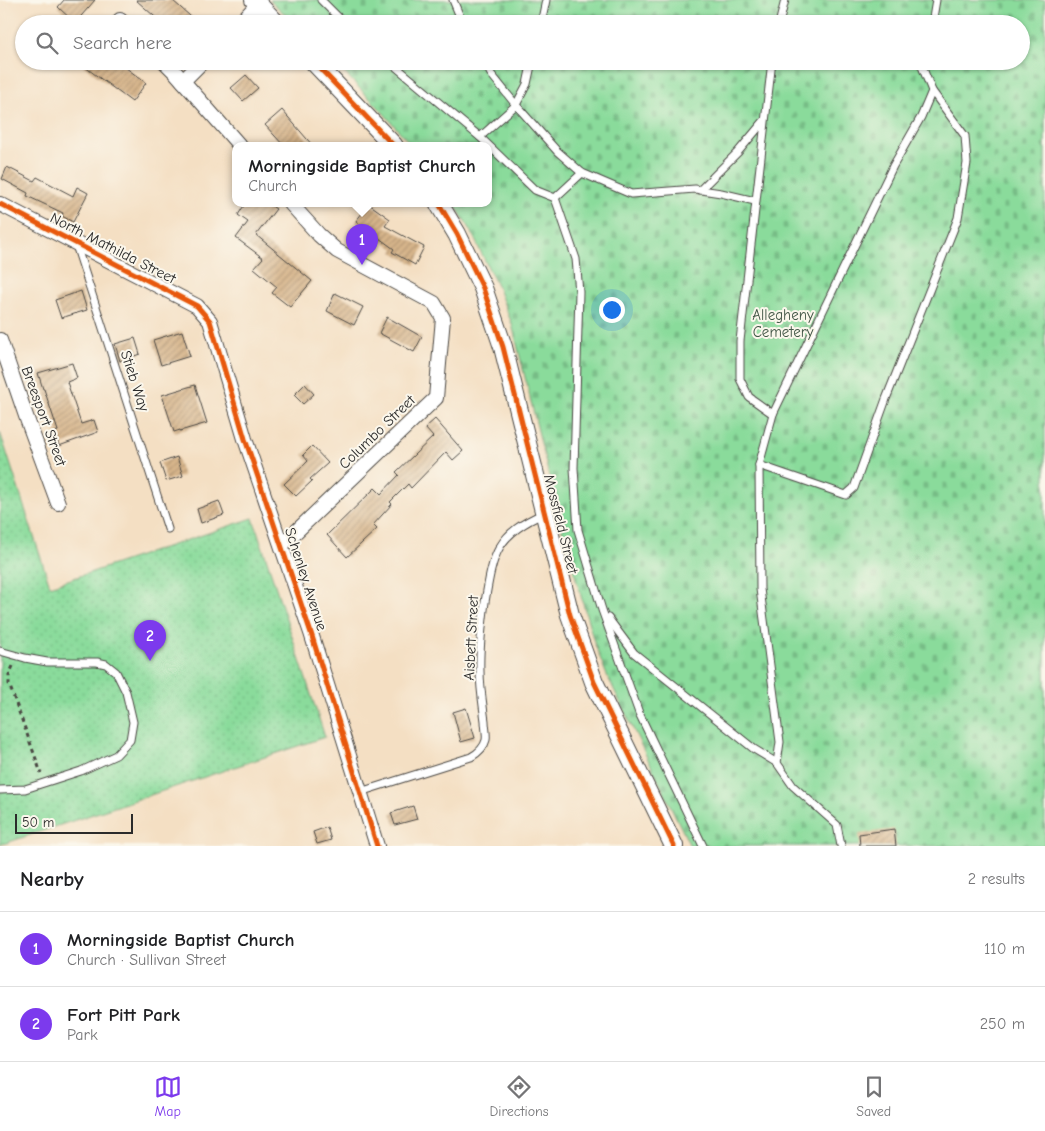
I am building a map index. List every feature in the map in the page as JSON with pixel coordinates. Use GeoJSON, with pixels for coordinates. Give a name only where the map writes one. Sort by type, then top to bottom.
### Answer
{"type":"FeatureCollection","features":[{"type":"Feature","properties":{"kind":"street"},"geometry":{"type":"LineString","coordinates":[[246,15],[256,2],[268,15]]}},
{"type":"Feature","properties":{"kind":"street"},"geometry":{"type":"LineString","coordinates":[[173,70],[236,142]]}},
{"type":"Feature","properties":{"kind":"street"},"geometry":{"type":"LineString","coordinates":[[183,81],[194,70]]}},
{"type":"Feature","properties":{"kind":"street"},"geometry":{"type":"LineString","coordinates":[[322,70],[390,142]]}},
{"type":"Feature","properties":{"kind":"street","name":"North Mathilda Street"},"geometry":{"type":"LineString","coordinates":[[0,204],[197,306],[210,321]]}},
{"type":"Feature","properties":{"kind":"street","name":"Columbo Street"},"geometry":{"type":"LineString","coordinates":[[282,545],[436,398],[443,318],[434,303],[337,251],[319,236],[294,207]]}},
{"type":"Feature","properties":{"kind":"street","name":"Mossfield Street"},"geometry":{"type":"LineString","coordinates":[[441,207],[486,296],[503,347],[570,615],[594,682],[674,846]]}},
{"type":"Feature","properties":{"kind":"street","name":"Schenley Avenue"},"geometry":{"type":"LineString","coordinates":[[210,321],[245,439],[282,545],[377,846]]}},
{"type":"Feature","properties":{"kind":"street","name":"Breesport Street"},"geometry":{"type":"LineString","coordinates":[[0,340],[26,419],[58,503]]}},
{"type":"Feature","properties":{"kind":"lane"},"geometry":{"type":"LineString","coordinates":[[321,0],[336,15]]}},
{"type":"Feature","properties":{"kind":"lane"},"geometry":{"type":"LineString","coordinates":[[453,0],[459,15]]}},
{"type":"Feature","properties":{"kind":"lane"},"geometry":{"type":"LineString","coordinates":[[543,15],[546,0]]}},
{"type":"Feature","properties":{"kind":"lane"},"geometry":{"type":"LineString","coordinates":[[781,15],[785,0]]}},
{"type":"Feature","properties":{"kind":"lane"},"geometry":{"type":"LineString","coordinates":[[934,15],[936,0]]}},
{"type":"Feature","properties":{"kind":"lane"},"geometry":{"type":"LineString","coordinates":[[400,70],[485,142]]}},
{"type":"Feature","properties":{"kind":"lane"},"geometry":{"type":"LineString","coordinates":[[489,70],[516,106],[557,151],[582,173],[630,194],[700,190],[755,201]]}},
{"type":"Feature","properties":{"kind":"lane"},"geometry":{"type":"LineString","coordinates":[[480,137],[516,106],[527,84],[530,70]]}},
{"type":"Feature","properties":{"kind":"lane"},"geometry":{"type":"LineString","coordinates":[[771,70],[740,341],[740,379],[749,397],[773,414]]}},
{"type":"Feature","properties":{"kind":"lane"},"geometry":{"type":"LineString","coordinates":[[759,465],[846,495],[854,488],[886,399],[958,218],[967,163],[965,136],[932,91],[923,70]]}},
{"type":"Feature","properties":{"kind":"lane"},"geometry":{"type":"LineString","coordinates":[[777,763],[780,742],[760,589],[759,465],[773,414],[889,175],[921,117],[932,91]]}},
{"type":"Feature","properties":{"kind":"lane"},"geometry":{"type":"LineString","coordinates":[[700,190],[738,152],[764,120]]}},
{"type":"Feature","properties":{"kind":"lane"},"geometry":{"type":"LineString","coordinates":[[492,149],[535,190],[555,198],[576,259],[579,292],[574,468],[578,530],[598,598],[639,713],[703,846]]}},
{"type":"Feature","properties":{"kind":"lane"},"geometry":{"type":"LineString","coordinates":[[555,198],[582,173]]}},
{"type":"Feature","properties":{"kind":"lane","name":"Stieb Way"},"geometry":{"type":"LineString","coordinates":[[75,242],[168,528]]}},
{"type":"Feature","properties":{"kind":"lane","name":"Aisbett Street"},"geometry":{"type":"LineString","coordinates":[[360,792],[472,757],[484,746],[486,735],[480,671],[483,618],[490,568],[498,550],[511,533],[530,520],[545,513]]}},
{"type":"Feature","properties":{"kind":"lane"},"geometry":{"type":"LineString","coordinates":[[598,598],[612,624],[634,653],[754,749],[777,763],[793,786],[837,825],[840,846]]}},
{"type":"Feature","properties":{"kind":"lane"},"geometry":{"type":"LineString","coordinates":[[0,651],[47,662],[97,662],[106,664],[116,672],[126,692],[133,722],[130,740],[116,755],[81,771],[45,783],[25,789],[0,790]]}},
{"type":"Feature","properties":{"kind":"path"},"geometry":{"type":"LineString","coordinates":[[16,656],[9,675],[9,684],[45,783]]}},
{"type":"Feature","properties":{"kind":"green space","name":"Allegheny Cemetery"},"geometry":{"type":"Polygon","coordinates":[[[270,0],[1045,0],[1045,846],[690,846],[606,673],[594,642],[562,529],[512,324],[497,286],[469,227],[456,207],[492,207],[492,142],[409,142],[342,70],[1030,70],[1030,15],[286,15],[270,0]]]}},
{"type":"Feature","properties":{"kind":"green space"},"geometry":{"type":"Polygon","coordinates":[[[0,432],[50,586],[253,518],[325,737],[0,845],[0,432]]]}},
{"type":"Feature","properties":{"kind":"building"},"geometry":{"type":"Polygon","coordinates":[[[64,0],[95,0],[82,15],[66,15],[58,7],[64,0]]]}},
{"type":"Feature","properties":{"kind":"building"},"geometry":{"type":"Polygon","coordinates":[[[136,0],[172,0],[189,15],[153,15],[136,0]]]}},
{"type":"Feature","properties":{"kind":"building"},"geometry":{"type":"Polygon","coordinates":[[[89,70],[129,70],[146,83],[132,102],[89,70]]]}},
{"type":"Feature","properties":{"kind":"building"},"geometry":{"type":"Polygon","coordinates":[[[246,75],[258,88],[243,101],[231,88],[246,75]]]}},
{"type":"Feature","properties":{"kind":"building"},"geometry":{"type":"Polygon","coordinates":[[[282,110],[310,142],[280,142],[265,125],[282,110]]]}},
{"type":"Feature","properties":{"kind":"building"},"geometry":{"type":"Polygon","coordinates":[[[7,167],[34,181],[37,177],[73,196],[77,187],[88,193],[73,222],[62,216],[63,213],[27,196],[28,193],[2,179],[7,167]]]}},
{"type":"Feature","properties":{"kind":"building"},"geometry":{"type":"Polygon","coordinates":[[[243,207],[273,207],[276,209],[256,235],[312,281],[290,307],[272,293],[277,287],[254,268],[263,258],[236,238],[248,222],[238,215],[243,207]]]}},
{"type":"Feature","properties":{"kind":"building"},"geometry":{"type":"Polygon","coordinates":[[[367,207],[373,207],[390,219],[385,226],[424,247],[415,265],[392,252],[394,249],[356,221],[367,207]]]}},
{"type":"Feature","properties":{"kind":"building"},"geometry":{"type":"Polygon","coordinates":[[[81,291],[87,310],[61,318],[55,300],[81,291]]]}},
{"type":"Feature","properties":{"kind":"building"},"geometry":{"type":"Polygon","coordinates":[[[335,293],[363,307],[354,325],[327,311],[335,293]]]}},
{"type":"Feature","properties":{"kind":"building"},"geometry":{"type":"Polygon","coordinates":[[[387,317],[422,337],[414,352],[379,333],[387,317]]]}},
{"type":"Feature","properties":{"kind":"building"},"geometry":{"type":"Polygon","coordinates":[[[182,331],[190,356],[161,365],[153,340],[182,331]]]}},
{"type":"Feature","properties":{"kind":"building"},"geometry":{"type":"Polygon","coordinates":[[[135,338],[140,354],[120,361],[115,344],[135,338]]]}},
{"type":"Feature","properties":{"kind":"building"},"geometry":{"type":"Polygon","coordinates":[[[72,363],[77,378],[67,382],[81,424],[94,420],[98,432],[59,446],[55,432],[58,431],[38,373],[72,363]]]}},
{"type":"Feature","properties":{"kind":"building"},"geometry":{"type":"Polygon","coordinates":[[[305,384],[314,394],[303,404],[294,395],[305,384]]]}},
{"type":"Feature","properties":{"kind":"building"},"geometry":{"type":"Polygon","coordinates":[[[195,385],[207,423],[174,432],[162,395],[195,385]]]}},
{"type":"Feature","properties":{"kind":"building"},"geometry":{"type":"Polygon","coordinates":[[[435,419],[463,451],[453,460],[446,452],[411,488],[408,484],[390,502],[392,504],[373,525],[377,529],[347,557],[327,535],[375,488],[381,494],[399,475],[396,472],[433,437],[425,428],[435,419]]]}},
{"type":"Feature","properties":{"kind":"building"},"geometry":{"type":"Polygon","coordinates":[[[312,446],[328,463],[310,479],[312,481],[296,496],[284,484],[308,461],[303,455],[312,446]]]}},
{"type":"Feature","properties":{"kind":"building"},"geometry":{"type":"Polygon","coordinates":[[[177,457],[183,476],[166,481],[160,463],[177,457]]]}},
{"type":"Feature","properties":{"kind":"building"},"geometry":{"type":"Polygon","coordinates":[[[219,501],[224,515],[201,523],[197,509],[219,501]]]}},
{"type":"Feature","properties":{"kind":"building"},"geometry":{"type":"Polygon","coordinates":[[[466,708],[475,738],[461,742],[453,712],[466,708]]]}},
{"type":"Feature","properties":{"kind":"building"},"geometry":{"type":"Polygon","coordinates":[[[413,806],[417,819],[395,825],[391,813],[413,806]]]}},
{"type":"Feature","properties":{"kind":"building"},"geometry":{"type":"Polygon","coordinates":[[[327,827],[331,840],[317,844],[313,832],[327,827]]]}},
{"type":"Feature","properties":{"kind":"building"},"geometry":{"type":"Polygon","coordinates":[[[894,829],[896,846],[860,846],[859,834],[894,829]]]}},
{"type":"Feature","properties":{"kind":"cycle path"},"geometry":{"type":"LineString","coordinates":[[322,70],[390,142]]}},
{"type":"Feature","properties":{"kind":"cycle path"},"geometry":{"type":"LineString","coordinates":[[0,204],[197,306],[210,321],[245,439],[311,633],[377,846]]}},
{"type":"Feature","properties":{"kind":"cycle path"},"geometry":{"type":"LineString","coordinates":[[441,207],[457,234],[483,288],[503,347],[570,615],[594,682],[674,846]]}},
{"type":"Feature","properties":{"kind":"place","name":"Morningside Baptist Church"},"geometry":{"type":"Point","coordinates":[362,265]}},
{"type":"Feature","properties":{"kind":"place","name":"Fort Pitt Park"},"geometry":{"type":"Point","coordinates":[150,661]}}]}
